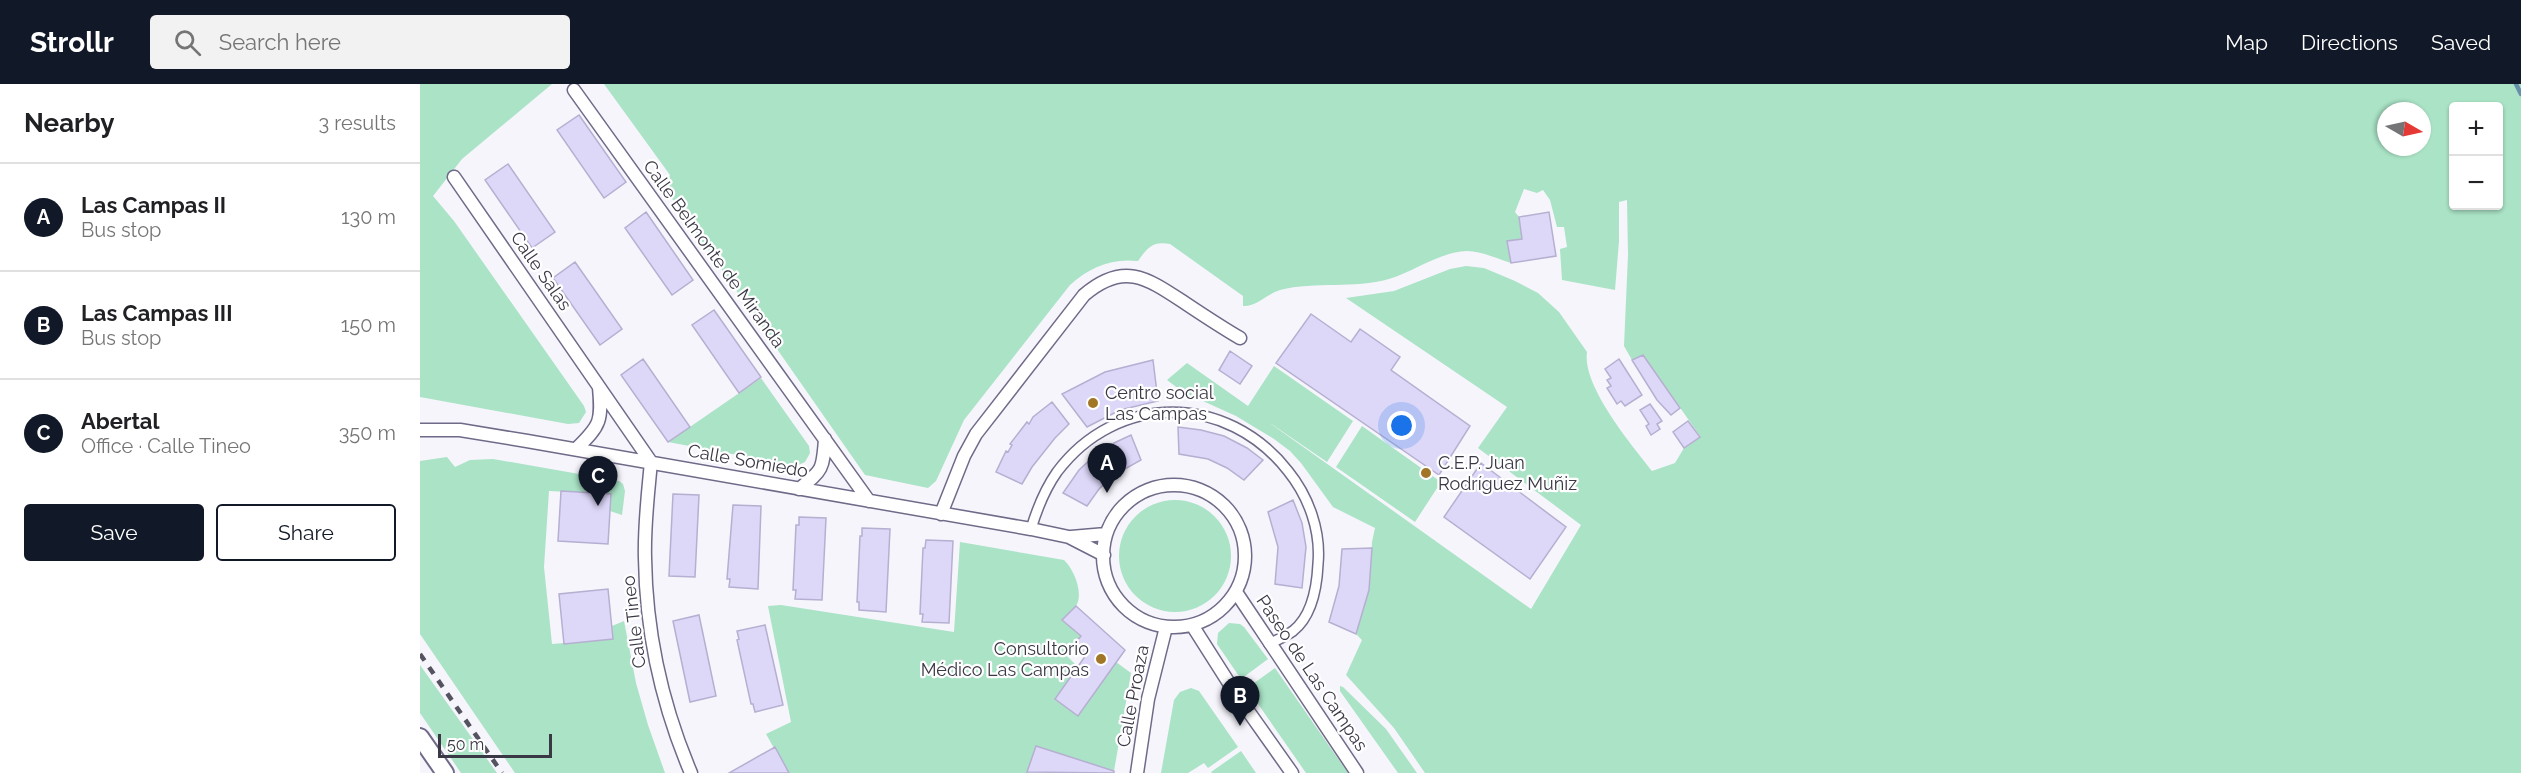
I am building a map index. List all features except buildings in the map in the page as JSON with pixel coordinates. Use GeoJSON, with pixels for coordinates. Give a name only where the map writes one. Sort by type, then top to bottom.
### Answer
{"type":"FeatureCollection","features":[{"type":"Feature","properties":{"kind":"main road"},"geometry":{"type":"LineString","coordinates":[[420,737],[445,773]]}},
{"type":"Feature","properties":{"kind":"street","name":"Calle Belmonte de Miranda"},"geometry":{"type":"LineString","coordinates":[[574,90],[869,501]]}},
{"type":"Feature","properties":{"kind":"street","name":"Calle Salas"},"geometry":{"type":"LineString","coordinates":[[454,177],[651,462]]}},
{"type":"Feature","properties":{"kind":"street"},"geometry":{"type":"LineString","coordinates":[[941,514],[964,456],[988,417],[1084,295],[1104,280],[1125,276],[1148,280],[1240,338]]}},
{"type":"Feature","properties":{"kind":"street"},"geometry":{"type":"LineString","coordinates":[[576,449],[597,426],[601,411],[598,386]]}},
{"type":"Feature","properties":{"kind":"street"},"geometry":{"type":"LineString","coordinates":[[1030,529],[1046,489],[1057,472],[1072,455],[1104,430],[1140,416],[1178,412],[1206,415],[1232,424],[1261,443],[1292,477],[1305,498],[1317,534],[1318,574],[1315,592],[1308,610],[1294,630],[1269,644]]}},
{"type":"Feature","properties":{"kind":"street","name":"Calle Somiedo"},"geometry":{"type":"LineString","coordinates":[[420,430],[460,430],[1030,529],[1069,537],[1104,555]]}},
{"type":"Feature","properties":{"kind":"street"},"geometry":{"type":"LineString","coordinates":[[799,489],[818,474],[824,464],[825,439]]}},
{"type":"Feature","properties":{"kind":"street","name":"Calle Tineo"},"geometry":{"type":"LineString","coordinates":[[651,462],[645,557],[648,610],[655,663],[668,711],[692,773]]}},
{"type":"Feature","properties":{"kind":"street"},"geometry":{"type":"LineString","coordinates":[[1171,485],[1188,486],[1216,499],[1228,510],[1243,539],[1244,570],[1236,592],[1216,614],[1192,625],[1166,627],[1135,615],[1116,599],[1106,574],[1104,555],[1106,534],[1128,503],[1149,490],[1171,485]]}},
{"type":"Feature","properties":{"kind":"street","name":"Calle Somiedo"},"geometry":{"type":"LineString","coordinates":[[1069,537],[1106,534]]}},
{"type":"Feature","properties":{"kind":"street","name":"Paseo de Las Campas"},"geometry":{"type":"LineString","coordinates":[[1236,592],[1357,773]]}},
{"type":"Feature","properties":{"kind":"street"},"geometry":{"type":"LineString","coordinates":[[1192,625],[1233,691],[1292,773]]}},
{"type":"Feature","properties":{"kind":"street","name":"Calle Proaza"},"geometry":{"type":"LineString","coordinates":[[1137,773],[1148,699],[1166,627]]}},
{"type":"Feature","properties":{"kind":"green space"},"geometry":{"type":"Polygon","coordinates":[[[420,84],[552,84],[462,159],[433,196],[454,221],[584,406],[586,412],[579,423],[568,424],[420,397],[420,84]]]}},
{"type":"Feature","properties":{"kind":"green space"},"geometry":{"type":"Polygon","coordinates":[[[604,84],[2521,84],[2521,773],[1425,773],[1394,728],[1346,675],[1362,640],[1356,634],[1369,590],[1375,528],[1333,507],[1301,463],[1274,439],[1236,416],[1183,392],[1167,380],[1187,363],[1248,406],[1274,366],[1353,421],[1327,462],[1267,421],[1531,609],[1581,525],[1478,448],[1507,407],[1346,298],[1394,291],[1450,269],[1466,266],[1484,268],[1515,281],[1538,293],[1559,312],[1587,352],[1587,366],[1600,397],[1652,471],[1675,463],[1684,448],[1700,436],[1643,355],[1632,360],[1624,346],[1628,255],[1627,200],[1619,202],[1615,290],[1562,280],[1560,249],[1567,247],[1564,227],[1557,227],[1550,200],[1543,190],[1537,193],[1524,189],[1515,212],[1519,217],[1522,239],[1507,242],[1511,263],[1478,252],[1457,252],[1437,258],[1389,279],[1362,284],[1294,287],[1275,292],[1248,306],[1243,306],[1243,296],[1170,244],[1159,243],[1151,246],[1138,261],[1128,260],[1101,265],[1085,273],[1070,285],[964,420],[936,481],[928,488],[865,475],[664,187],[670,175],[604,84]]]}},
{"type":"Feature","properties":{"kind":"green space"},"geometry":{"type":"Polygon","coordinates":[[[761,378],[809,446],[810,453],[805,462],[796,466],[668,442],[761,378]]]}},
{"type":"Feature","properties":{"kind":"green space"},"geometry":{"type":"Polygon","coordinates":[[[1362,426],[1441,482],[1415,522],[1336,467],[1362,426]]]}},
{"type":"Feature","properties":{"kind":"green space"},"geometry":{"type":"Polygon","coordinates":[[[447,457],[455,467],[470,460],[493,459],[619,481],[623,484],[625,491],[622,515],[610,511],[611,494],[549,491],[544,567],[552,644],[613,639],[612,626],[624,621],[636,683],[665,773],[515,773],[420,634],[420,461],[447,457]]]}},
{"type":"Feature","properties":{"kind":"green space"},"geometry":{"type":"Polygon","coordinates":[[[1175,500],[1196,504],[1214,517],[1227,535],[1231,556],[1227,577],[1214,595],[1196,608],[1175,612],[1154,608],[1136,595],[1123,577],[1119,556],[1123,535],[1136,517],[1154,504],[1175,500]]]}},
{"type":"Feature","properties":{"kind":"green space"},"geometry":{"type":"Polygon","coordinates":[[[960,542],[1064,560],[1068,564],[1077,582],[1079,595],[1075,608],[1062,620],[1081,636],[1065,654],[1078,667],[1055,700],[1078,715],[1116,662],[1131,673],[1114,771],[1036,746],[1027,772],[1030,773],[788,773],[766,734],[791,722],[768,606],[781,605],[954,632],[960,542]]]}},
{"type":"Feature","properties":{"kind":"green space"},"geometry":{"type":"Polygon","coordinates":[[[1229,623],[1240,624],[1244,627],[1268,659],[1241,679],[1217,644],[1218,633],[1229,623]]]}},
{"type":"Feature","properties":{"kind":"green space"},"geometry":{"type":"Polygon","coordinates":[[[420,665],[497,773],[461,773],[420,713],[420,665]]]}},
{"type":"Feature","properties":{"kind":"green space"},"geometry":{"type":"Polygon","coordinates":[[[1275,668],[1348,773],[1306,773],[1247,688],[1275,668]]]}},
{"type":"Feature","properties":{"kind":"green space"},"geometry":{"type":"Polygon","coordinates":[[[1340,686],[1386,729],[1417,773],[1398,773],[1340,691],[1340,686]]]}},
{"type":"Feature","properties":{"kind":"green space"},"geometry":{"type":"Polygon","coordinates":[[[1191,688],[1199,691],[1238,747],[1208,768],[1204,763],[1188,773],[1161,773],[1174,700],[1180,692],[1191,688]]]}},
{"type":"Feature","properties":{"kind":"green space"},"geometry":{"type":"Polygon","coordinates":[[[1241,751],[1256,773],[1211,772],[1241,751]]]}},
{"type":"Feature","properties":{"kind":"waterway"},"geometry":{"type":"LineString","coordinates":[[2516,84],[2521,94]]}},
{"type":"Feature","properties":{"kind":"railway"},"geometry":{"type":"LineString","coordinates":[[420,654],[502,773]]}},
{"type":"Feature","properties":{"kind":"place","name":"Centro social Las Campas"},"geometry":{"type":"Point","coordinates":[1093,403]}},
{"type":"Feature","properties":{"kind":"place","name":"C.E.P. Juan Rodríguez Muñiz"},"geometry":{"type":"Point","coordinates":[1426,473]}},
{"type":"Feature","properties":{"kind":"place","name":"Las Campas II"},"geometry":{"type":"Point","coordinates":[1107,493]}},
{"type":"Feature","properties":{"kind":"place","name":"Abertal"},"geometry":{"type":"Point","coordinates":[598,506]}},
{"type":"Feature","properties":{"kind":"place","name":"Consultorio Médico Las Campas"},"geometry":{"type":"Point","coordinates":[1101,659]}},
{"type":"Feature","properties":{"kind":"place","name":"Las Campas III"},"geometry":{"type":"Point","coordinates":[1240,726]}}]}
